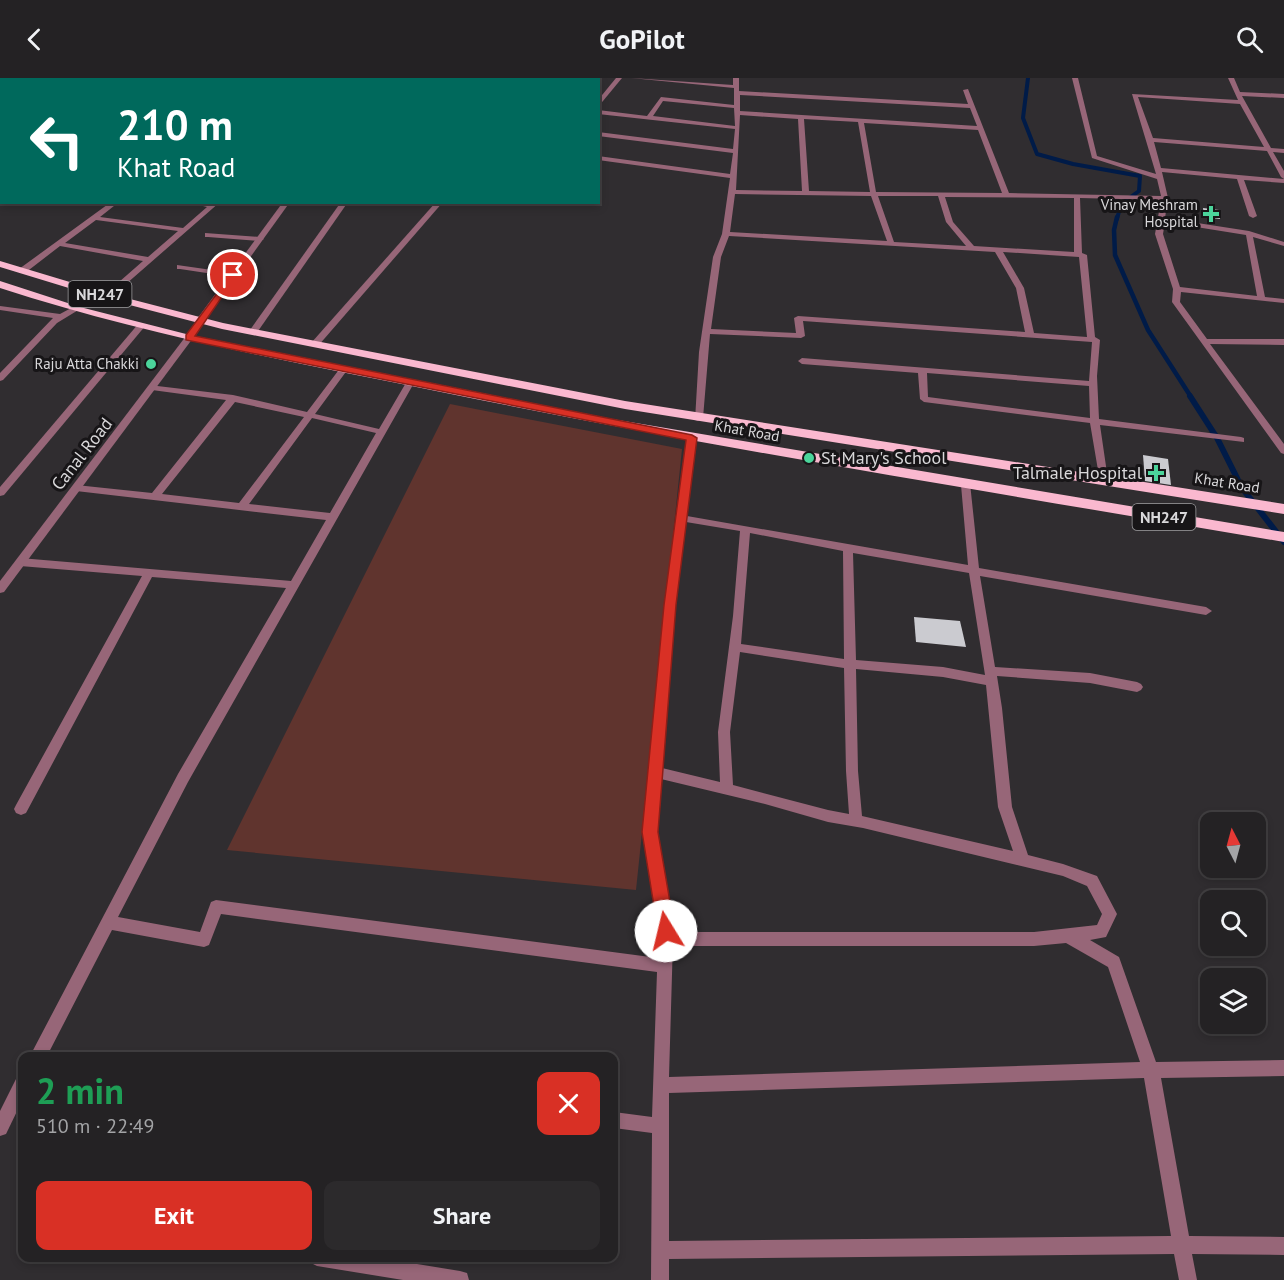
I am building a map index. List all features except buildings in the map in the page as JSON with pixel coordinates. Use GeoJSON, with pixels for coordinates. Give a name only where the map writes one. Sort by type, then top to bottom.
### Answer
{"type":"FeatureCollection","features":[{"type":"Feature","properties":{"kind":"highway","name":"Khat Road"},"geometry":{"type":"LineString","coordinates":[[0,264],[200,321],[315,344],[698,417],[1284,509]]}},
{"type":"Feature","properties":{"kind":"highway","name":"Khat Road"},"geometry":{"type":"LineString","coordinates":[[0,284],[76,309],[189,338],[410,383],[692,438],[1284,537]]}},
{"type":"Feature","properties":{"kind":"highway"},"geometry":{"type":"LineString","coordinates":[[189,338],[200,321]]}},
{"type":"Feature","properties":{"kind":"highway"},"geometry":{"type":"LineString","coordinates":[[692,438],[698,417]]}},
{"type":"Feature","properties":{"kind":"street"},"geometry":{"type":"LineString","coordinates":[[600,102],[619,78]]}},
{"type":"Feature","properties":{"kind":"street"},"geometry":{"type":"LineString","coordinates":[[634,78],[736,90],[971,106]]}},
{"type":"Feature","properties":{"kind":"street"},"geometry":{"type":"LineString","coordinates":[[698,417],[706,331],[717,257],[726,234],[732,192],[734,151],[738,128],[736,78]]}},
{"type":"Feature","properties":{"kind":"street"},"geometry":{"type":"LineString","coordinates":[[1075,78],[1094,156],[1160,178]]}},
{"type":"Feature","properties":{"kind":"street"},"geometry":{"type":"LineString","coordinates":[[1157,170],[1284,179],[1231,78]]}},
{"type":"Feature","properties":{"kind":"street"},"geometry":{"type":"LineString","coordinates":[[966,90],[978,128],[1006,195]]}},
{"type":"Feature","properties":{"kind":"street"},"geometry":{"type":"LineString","coordinates":[[1239,94],[1284,96]]}},
{"type":"Feature","properties":{"kind":"street"},"geometry":{"type":"LineString","coordinates":[[1242,102],[1134,95],[1150,140],[1165,198],[1159,234],[1177,289],[1176,302],[1284,451]]}},
{"type":"Feature","properties":{"kind":"street"},"geometry":{"type":"LineString","coordinates":[[648,119],[661,99],[801,117],[978,128]]}},
{"type":"Feature","properties":{"kind":"street"},"geometry":{"type":"LineString","coordinates":[[600,112],[738,128]]}},
{"type":"Feature","properties":{"kind":"street"},"geometry":{"type":"LineString","coordinates":[[801,117],[806,192]]}},
{"type":"Feature","properties":{"kind":"street"},"geometry":{"type":"LineString","coordinates":[[861,121],[873,192],[891,243]]}},
{"type":"Feature","properties":{"kind":"street"},"geometry":{"type":"LineString","coordinates":[[600,134],[734,151]]}},
{"type":"Feature","properties":{"kind":"street"},"geometry":{"type":"LineString","coordinates":[[1150,140],[1284,151]]}},
{"type":"Feature","properties":{"kind":"street"},"geometry":{"type":"LineString","coordinates":[[600,158],[732,176]]}},
{"type":"Feature","properties":{"kind":"street"},"geometry":{"type":"LineString","coordinates":[[1240,177],[1253,216]]}},
{"type":"Feature","properties":{"kind":"street"},"geometry":{"type":"LineString","coordinates":[[732,192],[873,192],[1165,198]]}},
{"type":"Feature","properties":{"kind":"street"},"geometry":{"type":"LineString","coordinates":[[940,193],[950,222],[971,248]]}},
{"type":"Feature","properties":{"kind":"street"},"geometry":{"type":"LineString","coordinates":[[1077,196],[1078,254]]}},
{"type":"Feature","properties":{"kind":"street"},"geometry":{"type":"LineString","coordinates":[[22,271],[113,204]]}},
{"type":"Feature","properties":{"kind":"street"},"geometry":{"type":"LineString","coordinates":[[107,296],[215,204]]}},
{"type":"Feature","properties":{"kind":"street"},"geometry":{"type":"LineString","coordinates":[[200,321],[286,204]]}},
{"type":"Feature","properties":{"kind":"street"},"geometry":{"type":"LineString","coordinates":[[253,332],[344,204]]}},
{"type":"Feature","properties":{"kind":"street"},"geometry":{"type":"LineString","coordinates":[[315,344],[438,204]]}},
{"type":"Feature","properties":{"kind":"street"},"geometry":{"type":"LineString","coordinates":[[94,218],[185,230]]}},
{"type":"Feature","properties":{"kind":"street"},"geometry":{"type":"LineString","coordinates":[[1161,219],[1249,233],[1284,244]]}},
{"type":"Feature","properties":{"kind":"street"},"geometry":{"type":"LineString","coordinates":[[1249,233],[1262,299]]}},
{"type":"Feature","properties":{"kind":"street"},"geometry":{"type":"LineString","coordinates":[[726,234],[1083,255],[1091,338],[1096,340]]}},
{"type":"Feature","properties":{"kind":"street"},"geometry":{"type":"LineString","coordinates":[[208,235],[260,239]]}},
{"type":"Feature","properties":{"kind":"street"},"geometry":{"type":"LineString","coordinates":[[59,244],[150,260]]}},
{"type":"Feature","properties":{"kind":"street"},"geometry":{"type":"LineString","coordinates":[[997,249],[1020,288],[1030,335]]}},
{"type":"Feature","properties":{"kind":"street"},"geometry":{"type":"LineString","coordinates":[[180,267],[233,275]]}},
{"type":"Feature","properties":{"kind":"street"},"geometry":{"type":"LineString","coordinates":[[1177,289],[1284,301]]}},
{"type":"Feature","properties":{"kind":"street"},"geometry":{"type":"LineString","coordinates":[[0,308],[61,317]]}},
{"type":"Feature","properties":{"kind":"street"},"geometry":{"type":"LineString","coordinates":[[0,378],[54,321],[76,309]]}},
{"type":"Feature","properties":{"kind":"street"},"geometry":{"type":"LineString","coordinates":[[706,331],[801,336],[798,318],[1096,340]]}},
{"type":"Feature","properties":{"kind":"street"},"geometry":{"type":"LineString","coordinates":[[0,493],[142,325]]}},
{"type":"Feature","properties":{"kind":"street","name":"Canal Road"},"geometry":{"type":"LineString","coordinates":[[0,589],[189,338]]}},
{"type":"Feature","properties":{"kind":"street"},"geometry":{"type":"LineString","coordinates":[[1096,340],[1092,384],[1094,422],[1102,480]]}},
{"type":"Feature","properties":{"kind":"street"},"geometry":{"type":"LineString","coordinates":[[1204,340],[1284,342]]}},
{"type":"Feature","properties":{"kind":"street"},"geometry":{"type":"LineString","coordinates":[[802,361],[1092,384]]}},
{"type":"Feature","properties":{"kind":"street"},"geometry":{"type":"LineString","coordinates":[[242,506],[344,369]]}},
{"type":"Feature","properties":{"kind":"street"},"geometry":{"type":"LineString","coordinates":[[922,370],[924,399],[1241,440]]}},
{"type":"Feature","properties":{"kind":"street"},"geometry":{"type":"LineString","coordinates":[[40,1052],[183,778],[410,383]]}},
{"type":"Feature","properties":{"kind":"street"},"geometry":{"type":"LineString","coordinates":[[152,387],[232,398],[311,414],[382,432]]}},
{"type":"Feature","properties":{"kind":"street"},"geometry":{"type":"LineString","coordinates":[[156,495],[232,398]]}},
{"type":"Feature","properties":{"kind":"street"},"geometry":{"type":"LineString","coordinates":[[660,1280],[662,1250],[661,1085],[666,931],[650,832],[670,605],[692,438]]}},
{"type":"Feature","properties":{"kind":"street"},"geometry":{"type":"LineString","coordinates":[[966,485],[974,571],[991,676],[1005,807],[1023,861]]}},
{"type":"Feature","properties":{"kind":"street"},"geometry":{"type":"LineString","coordinates":[[76,488],[156,495],[168,499],[334,517]]}},
{"type":"Feature","properties":{"kind":"street"},"geometry":{"type":"LineString","coordinates":[[681,518],[1206,610]]}},
{"type":"Feature","properties":{"kind":"street"},"geometry":{"type":"LineString","coordinates":[[726,789],[724,732],[735,647],[745,528]]}},
{"type":"Feature","properties":{"kind":"street"},"geometry":{"type":"LineString","coordinates":[[848,547],[852,771],[856,821]]}},
{"type":"Feature","properties":{"kind":"street"},"geometry":{"type":"LineString","coordinates":[[20,562],[294,585]]}},
{"type":"Feature","properties":{"kind":"street"},"geometry":{"type":"LineString","coordinates":[[21,809],[149,573]]}},
{"type":"Feature","properties":{"kind":"street"},"geometry":{"type":"LineString","coordinates":[[735,647],[851,664],[991,676],[1090,678],[1137,687]]}},
{"type":"Feature","properties":{"kind":"street"},"geometry":{"type":"LineString","coordinates":[[655,772],[765,798],[828,816],[1063,870],[1092,881],[1110,914],[1101,932],[1034,939],[693,939],[666,931]]}},
{"type":"Feature","properties":{"kind":"street"},"geometry":{"type":"LineString","coordinates":[[108,922],[204,940],[216,907],[665,966]]}},
{"type":"Feature","properties":{"kind":"street"},"geometry":{"type":"LineString","coordinates":[[1067,935],[1114,962],[1151,1071],[1188,1280]]}},
{"type":"Feature","properties":{"kind":"street"},"geometry":{"type":"LineString","coordinates":[[661,1085],[1284,1068]]}},
{"type":"Feature","properties":{"kind":"street"},"geometry":{"type":"LineString","coordinates":[[0,1128],[18,1093]]}},
{"type":"Feature","properties":{"kind":"street"},"geometry":{"type":"LineString","coordinates":[[618,1120],[661,1125]]}},
{"type":"Feature","properties":{"kind":"street"},"geometry":{"type":"LineString","coordinates":[[662,1250],[1284,1246]]}},
{"type":"Feature","properties":{"kind":"street"},"geometry":{"type":"LineString","coordinates":[[348,1262],[460,1280]]}},
{"type":"Feature","properties":{"kind":"shaded area"},"geometry":{"type":"Polygon","coordinates":[[[450,404],[682,449],[636,890],[227,850],[450,404]]]}},
{"type":"Feature","properties":{"kind":"waterway"},"geometry":{"type":"LineString","coordinates":[[1028,78],[1023,118],[1037,154],[1073,164],[1140,176],[1139,191],[1121,204],[1117,219]]}},
{"type":"Feature","properties":{"kind":"waterway"},"geometry":{"type":"LineString","coordinates":[[1117,217],[1114,230],[1115,255],[1148,330],[1191,397]]}},
{"type":"Feature","properties":{"kind":"waterway"},"geometry":{"type":"LineString","coordinates":[[1190,396],[1217,438],[1242,488],[1284,542]]}},
{"type":"Feature","properties":{"kind":"place","name":"Vinay Meshram Hospital"},"geometry":{"type":"Point","coordinates":[1211,214]}},
{"type":"Feature","properties":{"kind":"place","name":"Raju Atta Chakki"},"geometry":{"type":"Point","coordinates":[151,364]}},
{"type":"Feature","properties":{"kind":"place","name":"St Mary's School"},"geometry":{"type":"Point","coordinates":[809,458]}},
{"type":"Feature","properties":{"kind":"place","name":"Talmale Hospital"},"geometry":{"type":"Point","coordinates":[1156,473]}},
{"type":"Feature","properties":{"kind":"route"},"geometry":{"type":"LineString","coordinates":[[233,275],[189,338],[692,438],[670,605],[650,832],[666,931]]}}]}
